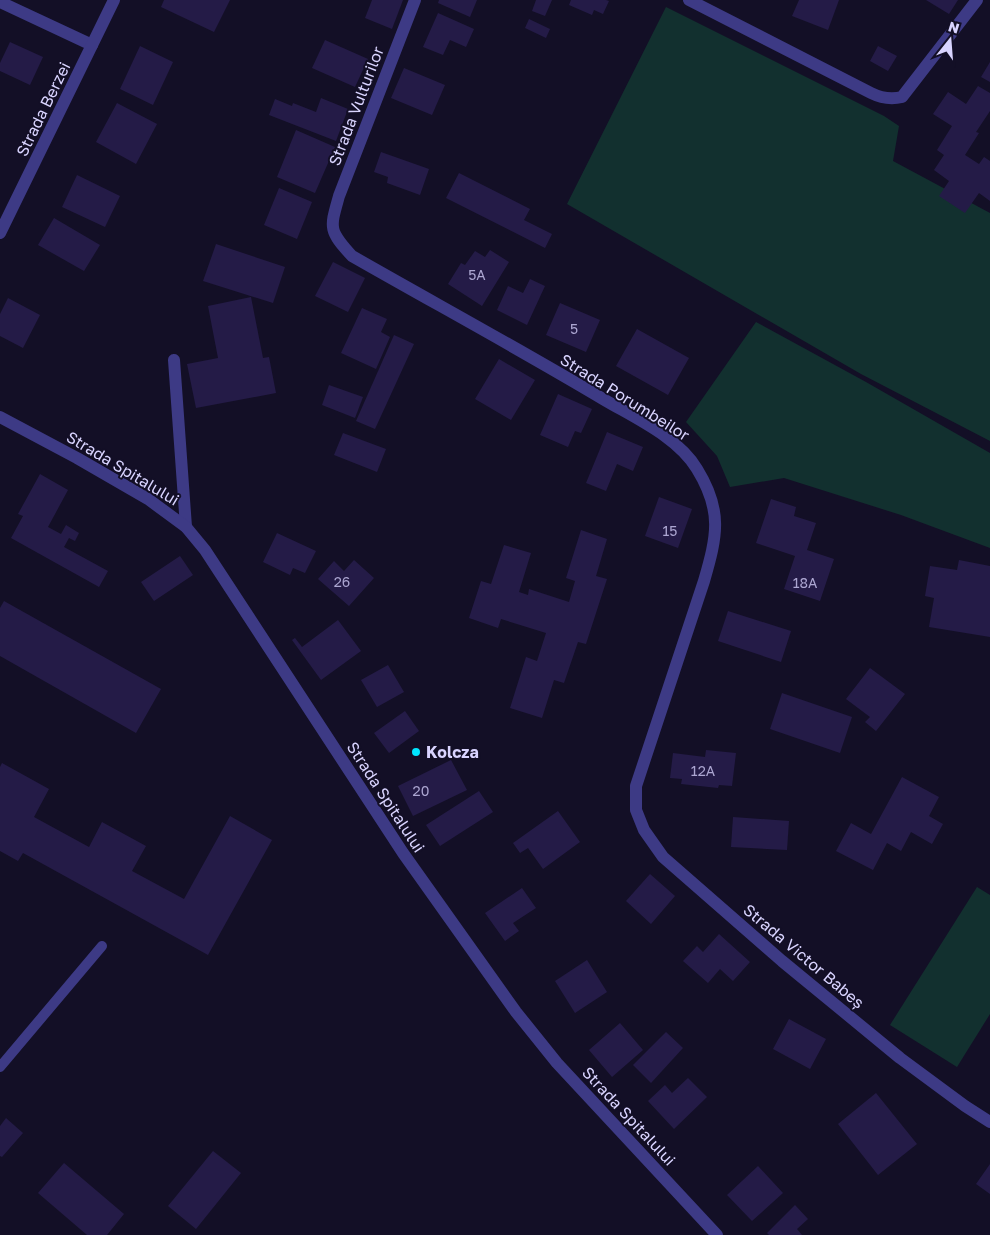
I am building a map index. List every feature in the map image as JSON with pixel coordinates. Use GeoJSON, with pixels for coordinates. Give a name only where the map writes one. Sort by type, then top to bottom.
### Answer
{"type":"FeatureCollection","features":[{"type":"Feature","properties":{"kind":"street","name":"Strada Berzei"},"geometry":{"type":"LineString","coordinates":[[0,233],[114,0]]}},
{"type":"Feature","properties":{"kind":"street","name":"Strada Vulturilor"},"geometry":{"type":"LineString","coordinates":[[331,225],[340,196],[415,0]]}},
{"type":"Feature","properties":{"kind":"street"},"geometry":{"type":"LineString","coordinates":[[689,0],[882,98],[895,99],[902,97],[977,0]]}},
{"type":"Feature","properties":{"kind":"street"},"geometry":{"type":"LineString","coordinates":[[0,2],[92,45]]}},
{"type":"Feature","properties":{"kind":"street","name":"Strada Porumbeilor"},"geometry":{"type":"LineString","coordinates":[[331,225],[337,240],[352,256],[581,386],[670,440],[684,451],[697,468],[714,505],[716,529],[713,550],[636,786]]}},
{"type":"Feature","properties":{"kind":"street"},"geometry":{"type":"LineString","coordinates":[[174,360],[186,527]]}},
{"type":"Feature","properties":{"kind":"street","name":"Strada Spitalului"},"geometry":{"type":"LineString","coordinates":[[0,416],[148,499],[186,527],[205,550],[403,853],[516,1012],[557,1063],[717,1235]]}},
{"type":"Feature","properties":{"kind":"street","name":"Strada Victor Babeș"},"geometry":{"type":"LineString","coordinates":[[636,786],[636,810],[644,830],[664,857],[782,961],[900,1058],[990,1122]]}},
{"type":"Feature","properties":{"kind":"lane"},"geometry":{"type":"LineString","coordinates":[[0,1067],[102,946]]}},
{"type":"Feature","properties":{"kind":"green space"},"geometry":{"type":"Polygon","coordinates":[[[666,7],[884,116],[899,126],[893,161],[990,213],[990,441],[861,374],[567,204],[666,7]]]}},
{"type":"Feature","properties":{"kind":"green space"},"geometry":{"type":"Polygon","coordinates":[[[756,322],[990,453],[990,548],[901,515],[784,478],[730,487],[717,456],[686,422],[756,322]]]}},
{"type":"Feature","properties":{"kind":"green space"},"geometry":{"type":"Polygon","coordinates":[[[977,887],[990,895],[990,1014],[957,1067],[890,1025],[977,887]]]}},
{"type":"Feature","properties":{"kind":"building"},"geometry":{"type":"Polygon","coordinates":[[[164,0],[230,0],[214,32],[161,7],[164,0]]]}},
{"type":"Feature","properties":{"kind":"building"},"geometry":{"type":"Polygon","coordinates":[[[372,0],[403,0],[392,29],[365,18],[372,0]]]}},
{"type":"Feature","properties":{"kind":"building"},"geometry":{"type":"Polygon","coordinates":[[[439,0],[477,0],[470,17],[438,3],[439,0]]]}},
{"type":"Feature","properties":{"kind":"building"},"geometry":{"type":"Polygon","coordinates":[[[536,0],[552,0],[545,16],[532,11],[536,0]]]}},
{"type":"Feature","properties":{"kind":"building"},"geometry":{"type":"Polygon","coordinates":[[[571,0],[609,1],[603,14],[594,10],[592,15],[569,5],[571,0]]]}},
{"type":"Feature","properties":{"kind":"building"},"geometry":{"type":"Polygon","coordinates":[[[799,0],[839,0],[828,30],[792,16],[799,0]]]}},
{"type":"Feature","properties":{"kind":"building"},"geometry":{"type":"Polygon","coordinates":[[[926,0],[958,0],[949,14],[926,0]]]}},
{"type":"Feature","properties":{"kind":"building"},"geometry":{"type":"Polygon","coordinates":[[[438,13],[474,29],[466,47],[450,40],[443,55],[423,47],[438,13]]]}},
{"type":"Feature","properties":{"kind":"building"},"geometry":{"type":"Polygon","coordinates":[[[529,19],[550,29],[546,38],[525,28],[529,19]]]}},
{"type":"Feature","properties":{"kind":"building"},"geometry":{"type":"Polygon","coordinates":[[[325,40],[368,59],[355,87],[312,68],[325,40]]]}},
{"type":"Feature","properties":{"kind":"building"},"geometry":{"type":"Polygon","coordinates":[[[10,42],[43,57],[30,85],[0,71],[0,63],[10,42]]]}},
{"type":"Feature","properties":{"kind":"building"},"geometry":{"type":"Polygon","coordinates":[[[140,46],[173,62],[153,105],[120,89],[140,46]]]}},
{"type":"Feature","properties":{"kind":"building"},"geometry":{"type":"Polygon","coordinates":[[[878,46],[897,56],[888,71],[870,61],[878,46]]]}},
{"type":"Feature","properties":{"kind":"building"},"geometry":{"type":"Polygon","coordinates":[[[990,62],[990,82],[981,77],[990,62]]]}},
{"type":"Feature","properties":{"kind":"building"},"geometry":{"type":"Polygon","coordinates":[[[404,68],[445,85],[432,115],[391,98],[404,68]]]}},
{"type":"Feature","properties":{"kind":"building"},"geometry":{"type":"Polygon","coordinates":[[[978,86],[990,93],[990,111],[976,132],[979,133],[965,155],[979,164],[984,157],[990,161],[990,201],[979,193],[965,213],[939,196],[949,181],[934,170],[944,155],[937,150],[952,126],[933,114],[948,92],[966,104],[978,86]]]}},
{"type":"Feature","properties":{"kind":"building"},"geometry":{"type":"Polygon","coordinates":[[[321,98],[348,109],[336,141],[269,115],[275,99],[292,106],[293,103],[316,112],[321,98]]]}},
{"type":"Feature","properties":{"kind":"building"},"geometry":{"type":"Polygon","coordinates":[[[117,103],[157,124],[136,164],[96,142],[117,103]]]}},
{"type":"Feature","properties":{"kind":"building"},"geometry":{"type":"Polygon","coordinates":[[[296,130],[335,147],[315,193],[277,177],[296,130]]]}},
{"type":"Feature","properties":{"kind":"building"},"geometry":{"type":"Polygon","coordinates":[[[381,152],[429,169],[420,195],[387,183],[388,177],[374,172],[381,152]]]}},
{"type":"Feature","properties":{"kind":"building"},"geometry":{"type":"Polygon","coordinates":[[[459,173],[530,209],[524,220],[552,234],[545,248],[446,198],[459,173]]]}},
{"type":"Feature","properties":{"kind":"building"},"geometry":{"type":"Polygon","coordinates":[[[77,175],[120,196],[105,227],[62,207],[77,175]]]}},
{"type":"Feature","properties":{"kind":"building"},"geometry":{"type":"Polygon","coordinates":[[[279,188],[312,202],[297,239],[264,225],[279,188]]]}},
{"type":"Feature","properties":{"kind":"building"},"geometry":{"type":"Polygon","coordinates":[[[54,218],[100,245],[84,271],[38,245],[54,218]]]}},
{"type":"Feature","properties":{"kind":"building"},"geometry":{"type":"Polygon","coordinates":[[[216,244],[285,267],[273,303],[203,281],[216,244]]]}},
{"type":"Feature","properties":{"kind":"building"},"geometry":{"type":"Polygon","coordinates":[[[490,250],[509,262],[482,306],[448,284],[461,263],[465,265],[475,251],[485,257],[490,250]]]}},
{"type":"Feature","properties":{"kind":"building"},"geometry":{"type":"Polygon","coordinates":[[[333,262],[365,278],[348,312],[315,296],[333,262]]]}},
{"type":"Feature","properties":{"kind":"building"},"geometry":{"type":"Polygon","coordinates":[[[530,279],[545,286],[527,325],[497,310],[508,286],[523,293],[530,279]]]}},
{"type":"Feature","properties":{"kind":"building"},"geometry":{"type":"Polygon","coordinates":[[[251,297],[263,358],[269,357],[276,393],[196,408],[187,364],[218,358],[208,306],[251,297]]]}},
{"type":"Feature","properties":{"kind":"building"},"geometry":{"type":"Polygon","coordinates":[[[8,298],[40,315],[23,348],[0,336],[0,314],[8,298]]]}},
{"type":"Feature","properties":{"kind":"building"},"geometry":{"type":"Polygon","coordinates":[[[560,303],[600,320],[586,352],[546,335],[560,303]]]}},
{"type":"Feature","properties":{"kind":"building"},"geometry":{"type":"Polygon","coordinates":[[[362,308],[387,319],[381,332],[390,337],[376,369],[341,353],[362,308]]]}},
{"type":"Feature","properties":{"kind":"building"},"geometry":{"type":"Polygon","coordinates":[[[637,329],[689,358],[668,395],[616,366],[637,329]]]}},
{"type":"Feature","properties":{"kind":"building"},"geometry":{"type":"Polygon","coordinates":[[[394,335],[414,344],[375,429],[356,421],[394,335]]]}},
{"type":"Feature","properties":{"kind":"building"},"geometry":{"type":"Polygon","coordinates":[[[499,359],[535,380],[511,420],[475,399],[499,359]]]}},
{"type":"Feature","properties":{"kind":"building"},"geometry":{"type":"Polygon","coordinates":[[[329,385],[363,397],[355,418],[322,405],[329,385]]]}},
{"type":"Feature","properties":{"kind":"building"},"geometry":{"type":"Polygon","coordinates":[[[558,394],[592,409],[581,433],[575,431],[568,447],[540,435],[558,394]]]}},
{"type":"Feature","properties":{"kind":"building"},"geometry":{"type":"Polygon","coordinates":[[[607,432],[643,447],[633,471],[617,464],[606,491],[586,483],[607,432]]]}},
{"type":"Feature","properties":{"kind":"building"},"geometry":{"type":"Polygon","coordinates":[[[343,433],[386,449],[377,472],[334,455],[343,433]]]}},
{"type":"Feature","properties":{"kind":"building"},"geometry":{"type":"Polygon","coordinates":[[[40,474],[68,490],[48,527],[61,534],[66,525],[79,533],[75,541],[69,538],[64,547],[108,571],[99,587],[11,538],[23,516],[18,514],[40,474]]]}},
{"type":"Feature","properties":{"kind":"building"},"geometry":{"type":"Polygon","coordinates":[[[659,497],[692,509],[678,548],[645,536],[659,497]]]}},
{"type":"Feature","properties":{"kind":"building"},"geometry":{"type":"Polygon","coordinates":[[[771,499],[796,507],[794,516],[816,523],[807,550],[834,559],[820,601],[784,589],[795,556],[756,543],[771,499]]]}},
{"type":"Feature","properties":{"kind":"building"},"geometry":{"type":"Polygon","coordinates":[[[581,530],[607,539],[596,576],[607,579],[586,644],[578,642],[564,683],[554,680],[542,718],[510,708],[526,657],[537,661],[546,633],[501,619],[498,628],[469,618],[481,581],[491,584],[504,545],[531,553],[519,592],[528,595],[529,589],[569,602],[575,581],[566,578],[581,530]]]}},
{"type":"Feature","properties":{"kind":"building"},"geometry":{"type":"Polygon","coordinates":[[[277,533],[316,551],[305,573],[293,568],[290,575],[263,562],[277,533]]]}},
{"type":"Feature","properties":{"kind":"building"},"geometry":{"type":"Polygon","coordinates":[[[180,556],[193,575],[154,601],[141,582],[180,556]]]}},
{"type":"Feature","properties":{"kind":"building"},"geometry":{"type":"Polygon","coordinates":[[[354,560],[374,578],[349,606],[318,579],[334,561],[344,571],[354,560]]]}},
{"type":"Feature","properties":{"kind":"building"},"geometry":{"type":"Polygon","coordinates":[[[959,560],[990,566],[990,637],[929,627],[934,598],[925,596],[930,566],[957,570],[959,560]]]}},
{"type":"Feature","properties":{"kind":"building"},"geometry":{"type":"Polygon","coordinates":[[[4,601],[161,689],[136,733],[0,656],[0,608],[4,601]]]}},
{"type":"Feature","properties":{"kind":"building"},"geometry":{"type":"Polygon","coordinates":[[[728,611],[791,631],[781,662],[718,641],[728,611]]]}},
{"type":"Feature","properties":{"kind":"building"},"geometry":{"type":"Polygon","coordinates":[[[338,620],[361,651],[321,680],[292,640],[295,638],[302,647],[338,620]]]}},
{"type":"Feature","properties":{"kind":"building"},"geometry":{"type":"Polygon","coordinates":[[[388,665],[404,692],[377,707],[361,680],[388,665]]]}},
{"type":"Feature","properties":{"kind":"building"},"geometry":{"type":"Polygon","coordinates":[[[870,668],[905,694],[876,731],[865,722],[870,717],[846,699],[870,668]]]}},
{"type":"Feature","properties":{"kind":"building"},"geometry":{"type":"Polygon","coordinates":[[[782,693],[852,717],[840,753],[770,729],[782,693]]]}},
{"type":"Feature","properties":{"kind":"building"},"geometry":{"type":"Polygon","coordinates":[[[405,711],[419,731],[389,753],[374,733],[405,711]]]}},
{"type":"Feature","properties":{"kind":"building"},"geometry":{"type":"Polygon","coordinates":[[[706,750],[736,753],[732,786],[719,785],[718,788],[681,784],[682,779],[670,778],[673,753],[705,757],[706,750]]]}},
{"type":"Feature","properties":{"kind":"building"},"geometry":{"type":"Polygon","coordinates":[[[451,760],[467,790],[413,816],[398,786],[451,760]]]}},
{"type":"Feature","properties":{"kind":"building"},"geometry":{"type":"Polygon","coordinates":[[[2,763],[49,789],[34,817],[89,847],[102,822],[146,846],[132,871],[184,899],[230,816],[272,840],[208,955],[23,853],[18,861],[0,851],[0,767],[2,763]]]}},
{"type":"Feature","properties":{"kind":"building"},"geometry":{"type":"Polygon","coordinates":[[[902,777],[939,797],[929,816],[943,824],[932,844],[911,832],[901,851],[887,843],[873,870],[836,851],[851,823],[871,834],[902,777]]]}},
{"type":"Feature","properties":{"kind":"building"},"geometry":{"type":"Polygon","coordinates":[[[479,791],[493,812],[440,846],[426,825],[479,791]]]}},
{"type":"Feature","properties":{"kind":"building"},"geometry":{"type":"Polygon","coordinates":[[[558,811],[580,842],[543,869],[528,848],[520,853],[513,843],[558,811]]]}},
{"type":"Feature","properties":{"kind":"building"},"geometry":{"type":"Polygon","coordinates":[[[733,817],[789,821],[787,850],[731,847],[733,817]]]}},
{"type":"Feature","properties":{"kind":"building"},"geometry":{"type":"Polygon","coordinates":[[[650,874],[675,896],[651,924],[626,901],[650,874]]]}},
{"type":"Feature","properties":{"kind":"building"},"geometry":{"type":"Polygon","coordinates":[[[522,888],[536,908],[513,923],[519,931],[505,941],[485,913],[522,888]]]}},
{"type":"Feature","properties":{"kind":"building"},"geometry":{"type":"Polygon","coordinates":[[[719,934],[750,962],[733,981],[720,969],[708,983],[683,961],[697,946],[703,952],[719,934]]]}},
{"type":"Feature","properties":{"kind":"building"},"geometry":{"type":"Polygon","coordinates":[[[587,960],[607,992],[575,1013],[555,981],[587,960]]]}},
{"type":"Feature","properties":{"kind":"building"},"geometry":{"type":"Polygon","coordinates":[[[789,1019],[826,1039],[810,1069],[773,1049],[789,1019]]]}},
{"type":"Feature","properties":{"kind":"building"},"geometry":{"type":"Polygon","coordinates":[[[620,1023],[643,1050],[612,1077],[589,1050],[620,1023]]]}},
{"type":"Feature","properties":{"kind":"building"},"geometry":{"type":"Polygon","coordinates":[[[666,1032],[683,1048],[651,1083],[633,1065],[666,1032]]]}},
{"type":"Feature","properties":{"kind":"building"},"geometry":{"type":"Polygon","coordinates":[[[688,1078],[707,1097],[674,1129],[648,1101],[665,1085],[672,1093],[688,1078]]]}},
{"type":"Feature","properties":{"kind":"building"},"geometry":{"type":"Polygon","coordinates":[[[876,1093],[917,1144],[878,1175],[838,1124],[876,1093]]]}},
{"type":"Feature","properties":{"kind":"building"},"geometry":{"type":"Polygon","coordinates":[[[6,1118],[23,1133],[2,1157],[0,1156],[0,1126],[6,1118]]]}},
{"type":"Feature","properties":{"kind":"building"},"geometry":{"type":"Polygon","coordinates":[[[213,1151],[241,1173],[196,1229],[168,1206],[213,1151]]]}},
{"type":"Feature","properties":{"kind":"building"},"geometry":{"type":"Polygon","coordinates":[[[64,1163],[124,1214],[107,1235],[87,1235],[38,1193],[64,1163]]]}},
{"type":"Feature","properties":{"kind":"building"},"geometry":{"type":"Polygon","coordinates":[[[990,1164],[990,1194],[976,1184],[990,1164]]]}},
{"type":"Feature","properties":{"kind":"building"},"geometry":{"type":"Polygon","coordinates":[[[758,1166],[783,1193],[752,1221],[727,1195],[758,1166]]]}},
{"type":"Feature","properties":{"kind":"building"},"geometry":{"type":"Polygon","coordinates":[[[795,1205],[808,1219],[797,1229],[802,1235],[769,1235],[767,1233],[795,1205]]]}},
{"type":"Feature","properties":{"kind":"place","name":"Kolcza"},"geometry":{"type":"Point","coordinates":[416,752]}}]}
